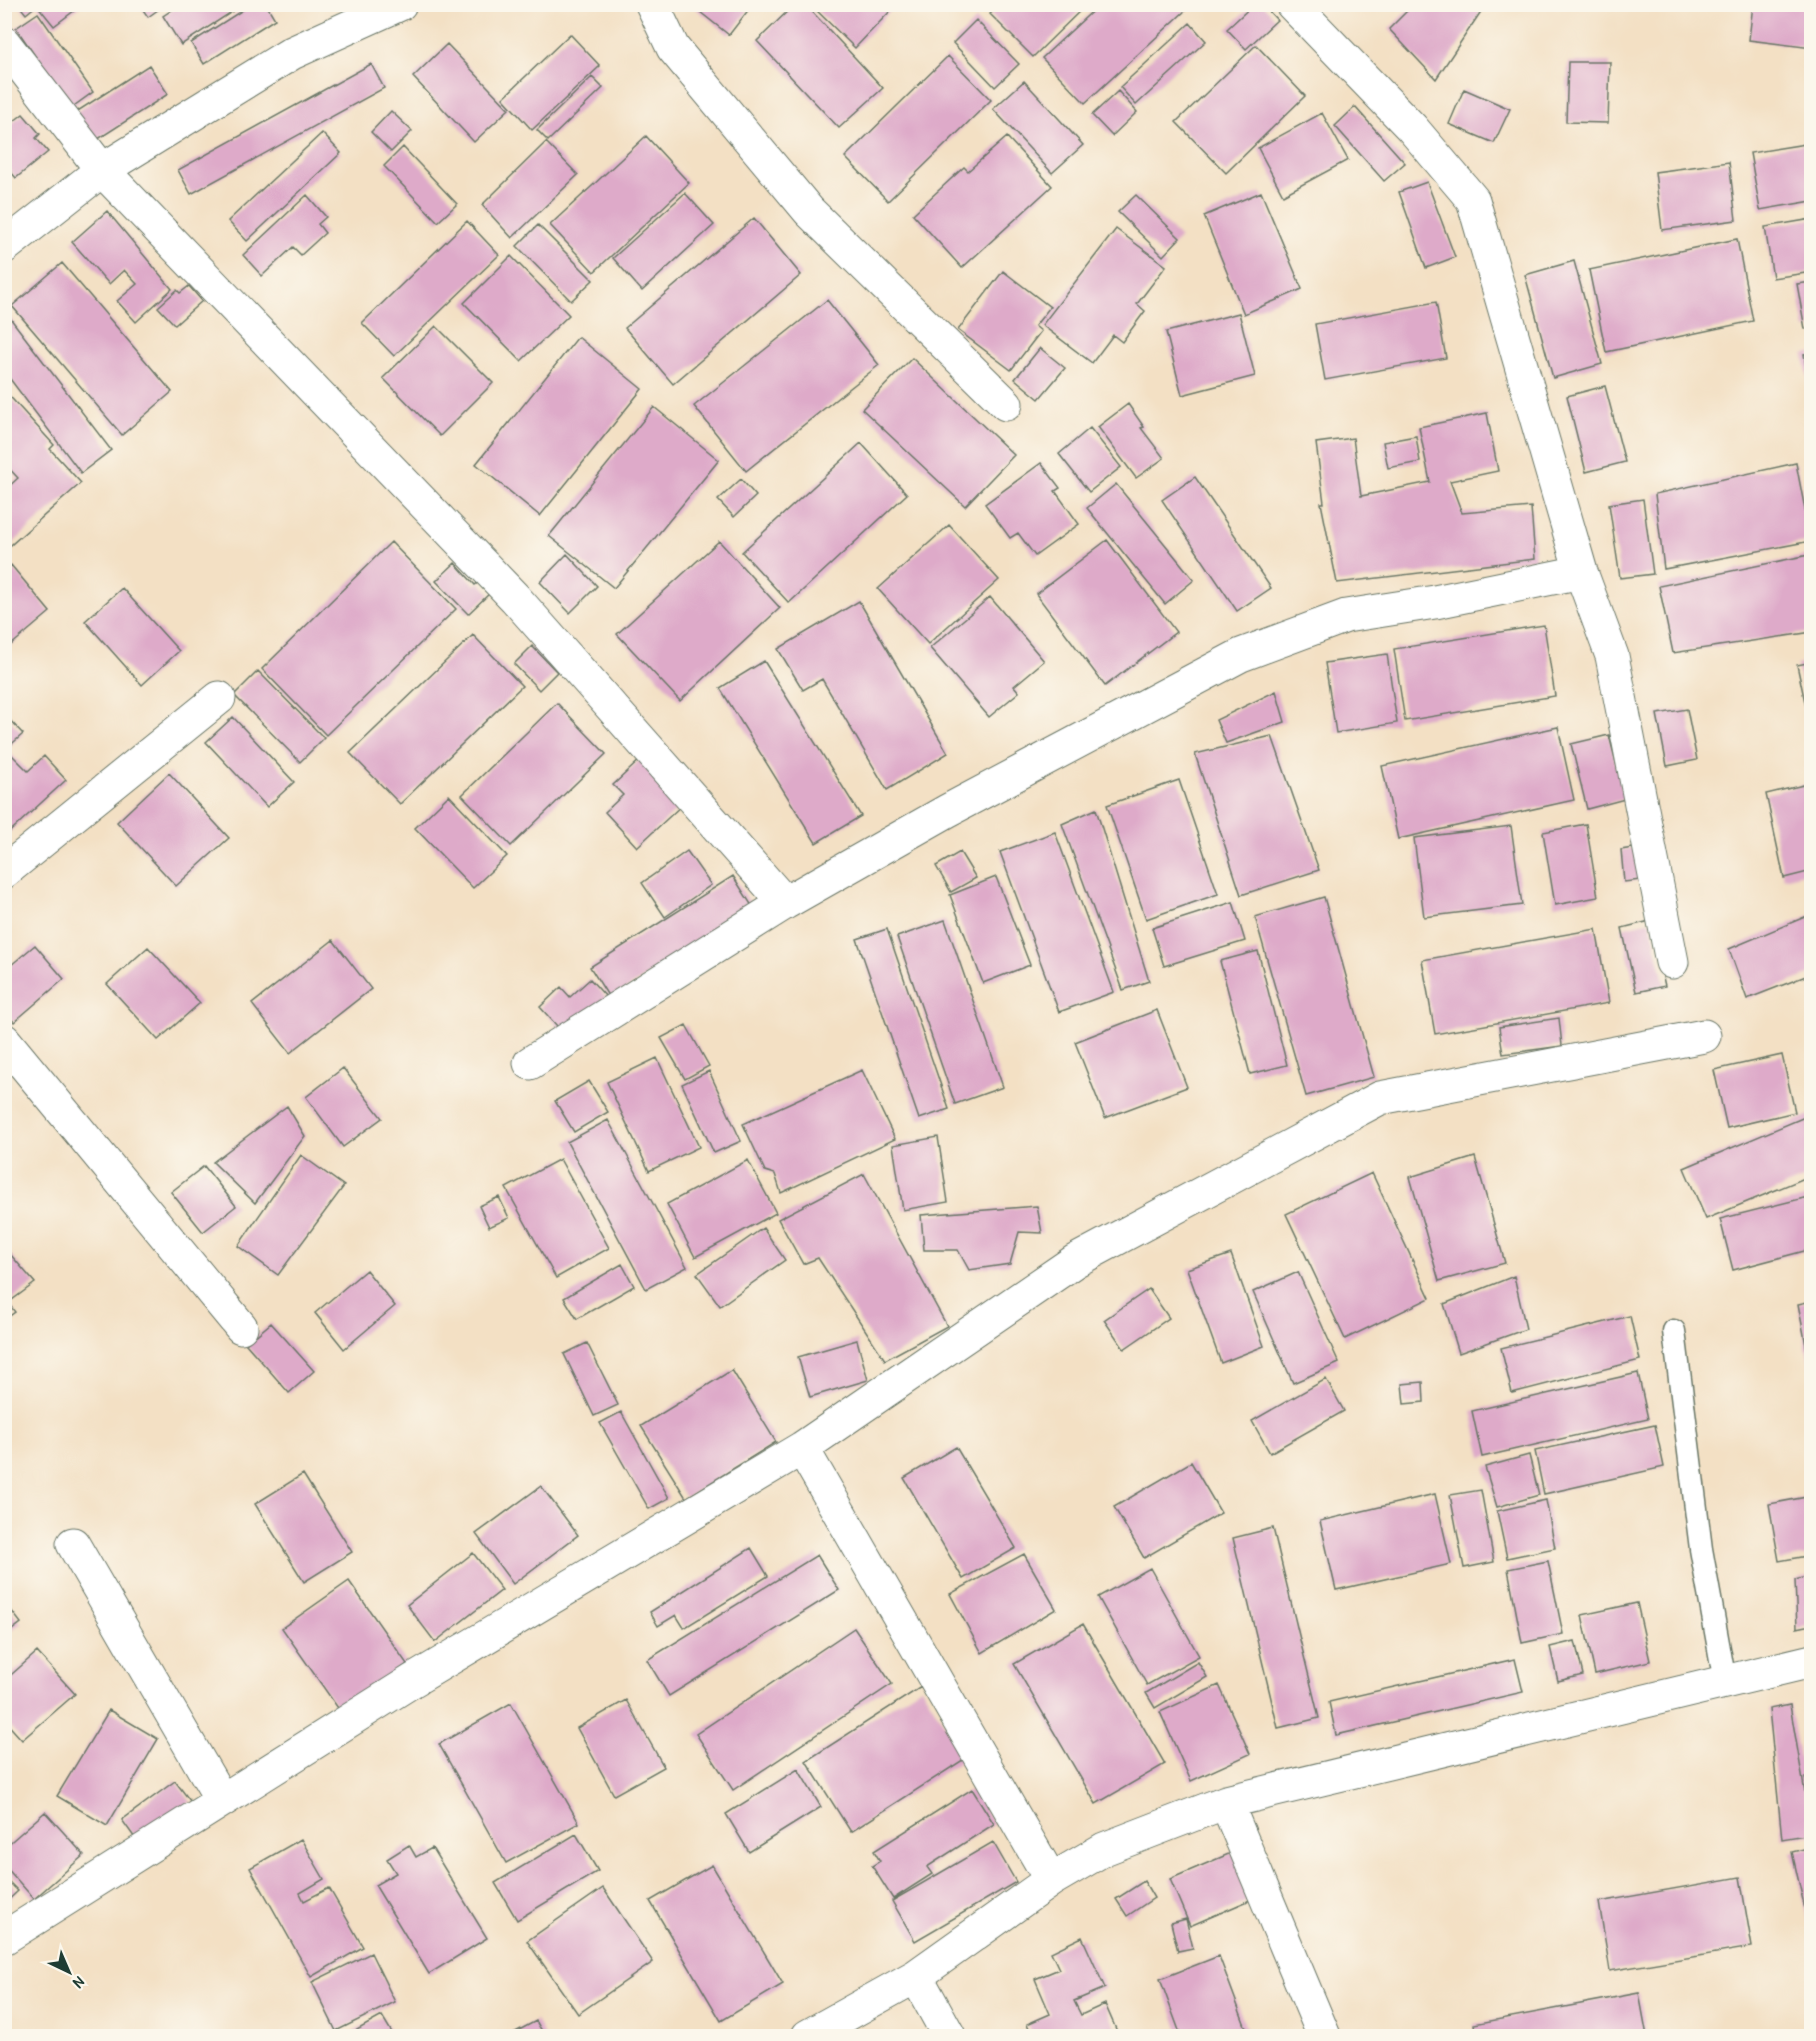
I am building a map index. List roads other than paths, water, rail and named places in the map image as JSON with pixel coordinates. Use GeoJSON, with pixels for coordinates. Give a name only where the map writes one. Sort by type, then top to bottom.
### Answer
{"type":"FeatureCollection","features":[{"type":"Feature","properties":{"kind":"street"},"geometry":{"type":"LineString","coordinates":[[4,247],[102,170],[292,53],[399,4]]}},
{"type":"Feature","properties":{"kind":"street"},"geometry":{"type":"LineString","coordinates":[[652,4],[673,48],[809,211],[1006,404]]}},
{"type":"Feature","properties":{"kind":"street"},"geometry":{"type":"LineString","coordinates":[[1292,4],[1412,128],[1473,200],[1581,572],[1612,656],[1672,962]]}},
{"type":"Feature","properties":{"kind":"street"},"geometry":{"type":"LineString","coordinates":[[4,43],[102,170],[515,598],[785,903]]}},
{"type":"Feature","properties":{"kind":"street"},"geometry":{"type":"LineString","coordinates":[[530,1063],[785,903],[957,805],[1241,655],[1346,616],[1435,602],[1581,572]]}},
{"type":"Feature","properties":{"kind":"street"},"geometry":{"type":"LineString","coordinates":[[4,872],[219,698]]}},
{"type":"Feature","properties":{"kind":"street"},"geometry":{"type":"LineString","coordinates":[[4,1938],[411,1681],[802,1448],[1075,1261],[1380,1098],[1704,1036]]}},
{"type":"Feature","properties":{"kind":"street"},"geometry":{"type":"LineString","coordinates":[[4,1040],[241,1327]]}},
{"type":"Feature","properties":{"kind":"street"},"geometry":{"type":"LineString","coordinates":[[802,1448],[1051,1880]]}},
{"type":"Feature","properties":{"kind":"street"},"geometry":{"type":"LineString","coordinates":[[73,1544],[221,1799]]}},
{"type":"Feature","properties":{"kind":"street"},"geometry":{"type":"LineString","coordinates":[[808,2037],[916,1976],[1051,1880],[1104,1849],[1226,1802],[1812,1661]]}},
{"type":"Feature","properties":{"kind":"street"},"geometry":{"type":"LineString","coordinates":[[1226,1802],[1324,2037]]}},
{"type":"Feature","properties":{"kind":"street"},"geometry":{"type":"LineString","coordinates":[[916,1976],[949,2037]]}},
{"type":"Feature","properties":{"kind":"lane"},"geometry":{"type":"LineString","coordinates":[[1674,1331],[1701,1549],[1725,1682]]}}]}
